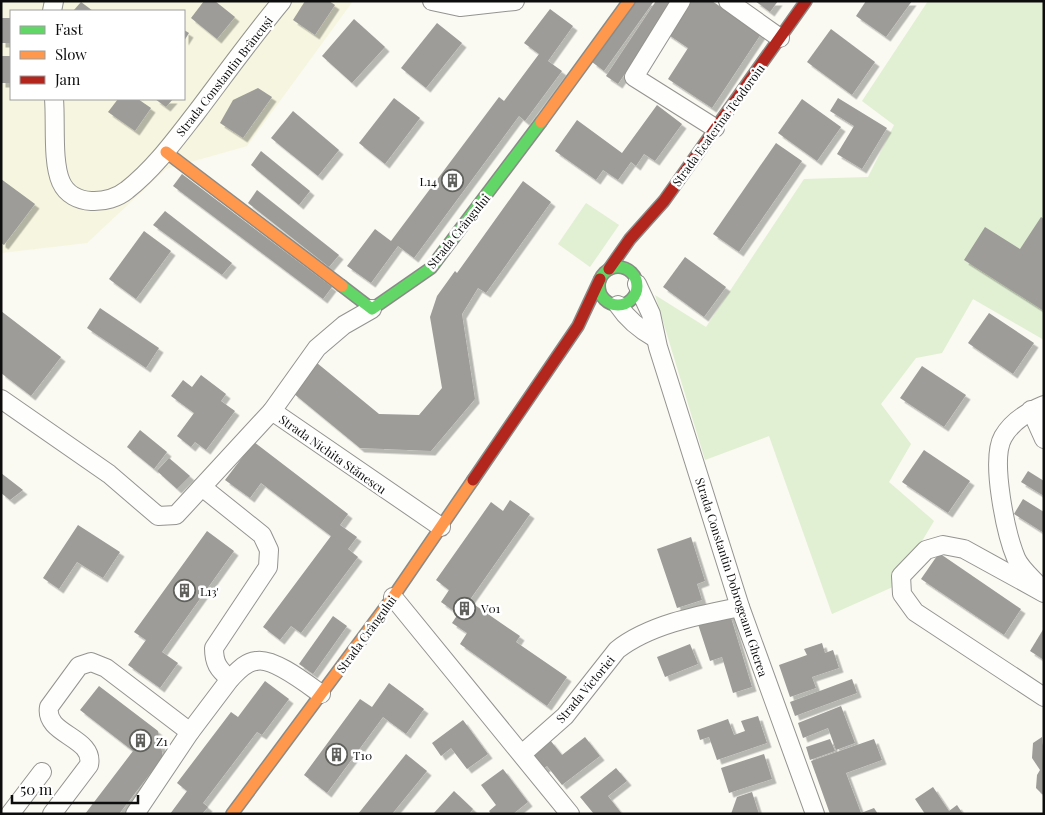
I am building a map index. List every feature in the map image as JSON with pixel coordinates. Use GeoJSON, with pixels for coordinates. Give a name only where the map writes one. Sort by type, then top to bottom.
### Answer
{"type":"FeatureCollection","features":[{"type":"Feature","properties":{"kind":"main road","name":"Strada Crângului"},"geometry":{"type":"LineString","coordinates":[[372,310],[431,268],[574,78],[629,1]]}},
{"type":"Feature","properties":{"kind":"main road","name":"Strada Ecaterina Teodoroiu"},"geometry":{"type":"LineString","coordinates":[[609,269],[630,238],[655,212],[806,1]]}},
{"type":"Feature","properties":{"kind":"main road"},"geometry":{"type":"LineString","coordinates":[[166,152],[372,310]]}},
{"type":"Feature","properties":{"kind":"main road","name":"Strada Ecaterina Teodoroiu"},"geometry":{"type":"LineString","coordinates":[[644,239],[655,212]]}},
{"type":"Feature","properties":{"kind":"main road"},"geometry":{"type":"LineString","coordinates":[[636,282],[624,268],[609,269],[600,279],[600,291],[603,297],[615,304],[628,302],[635,294],[636,282],[637,264]]}},
{"type":"Feature","properties":{"kind":"main road","name":"Strada Crângului"},"geometry":{"type":"LineString","coordinates":[[232,814],[393,597],[441,528],[578,326],[600,279]]}},
{"type":"Feature","properties":{"kind":"main road","name":"Strada Crângului"},"geometry":{"type":"LineString","coordinates":[[578,326],[615,304]]}},
{"type":"Feature","properties":{"kind":"street","name":"Strada Constantin Brâncuși"},"geometry":{"type":"LineString","coordinates":[[54,100],[57,161],[61,182],[69,194],[81,201],[108,199],[126,191],[166,152],[282,1]]}},
{"type":"Feature","properties":{"kind":"street"},"geometry":{"type":"LineString","coordinates":[[432,1],[460,7],[515,1]]}},
{"type":"Feature","properties":{"kind":"street"},"geometry":{"type":"LineString","coordinates":[[681,1],[634,77],[715,128]]}},
{"type":"Feature","properties":{"kind":"street"},"geometry":{"type":"LineString","coordinates":[[728,1],[780,38]]}},
{"type":"Feature","properties":{"kind":"street","name":"Strada Constantin Dobrogeanu Gherea"},"geometry":{"type":"LineString","coordinates":[[636,282],[651,314],[655,338],[740,607],[815,814]]}},
{"type":"Feature","properties":{"kind":"street"},"geometry":{"type":"LineString","coordinates":[[615,304],[640,330],[655,338]]}},
{"type":"Feature","properties":{"kind":"street"},"geometry":{"type":"LineString","coordinates":[[272,411],[317,348],[344,326],[372,310]]}},
{"type":"Feature","properties":{"kind":"street","name":"Strada Nichita Stănescu"},"geometry":{"type":"LineString","coordinates":[[1,399],[109,474],[158,516],[176,515],[272,411],[441,528]]}},
{"type":"Feature","properties":{"kind":"street"},"geometry":{"type":"LineString","coordinates":[[1044,439],[1037,407],[1015,421],[1002,439],[999,483],[1008,533],[1017,560],[1044,592]]}},
{"type":"Feature","properties":{"kind":"street"},"geometry":{"type":"LineString","coordinates":[[202,487],[262,535],[269,550],[268,566],[214,648],[214,658],[218,669],[230,678]]}},
{"type":"Feature","properties":{"kind":"street"},"geometry":{"type":"LineString","coordinates":[[1044,592],[964,549],[943,545],[926,550],[901,576],[902,594],[915,612],[1044,697]]}},
{"type":"Feature","properties":{"kind":"street"},"geometry":{"type":"LineString","coordinates":[[393,597],[570,814]]}},
{"type":"Feature","properties":{"kind":"street","name":"Strada Victoriei"},"geometry":{"type":"LineString","coordinates":[[522,754],[565,716],[617,650],[625,644],[662,628],[740,607]]}},
{"type":"Feature","properties":{"kind":"street"},"geometry":{"type":"LineString","coordinates":[[135,814],[190,732],[230,678],[246,664],[257,660],[274,664],[322,694]]}},
{"type":"Feature","properties":{"kind":"street"},"geometry":{"type":"LineString","coordinates":[[52,814],[89,765],[89,753],[50,721],[48,713],[49,707],[79,666],[91,662],[106,668],[190,732]]}},
{"type":"Feature","properties":{"kind":"street"},"geometry":{"type":"LineString","coordinates":[[10,814],[42,772]]}},
{"type":"Feature","properties":{"kind":"green space"},"geometry":{"type":"Polygon","coordinates":[[[1,1],[353,1],[247,146],[166,169],[87,243],[1,253],[1,1]]]}},
{"type":"Feature","properties":{"kind":"green space"},"geometry":{"type":"Polygon","coordinates":[[[928,1],[1044,1],[1044,340],[973,299],[942,353],[916,358],[881,404],[911,444],[889,482],[934,521],[895,586],[832,614],[769,436],[705,460],[655,295],[706,327],[804,179],[868,177],[894,125],[862,101],[928,1]]]}},
{"type":"Feature","properties":{"kind":"green space"},"geometry":{"type":"Polygon","coordinates":[[[586,203],[619,225],[590,267],[558,244],[586,203]]]}},
{"type":"Feature","properties":{"kind":"building"},"geometry":{"type":"Polygon","coordinates":[[[204,1],[215,1],[235,17],[217,39],[191,18],[204,1]]]}},
{"type":"Feature","properties":{"kind":"building"},"geometry":{"type":"Polygon","coordinates":[[[305,1],[329,1],[335,5],[315,35],[293,20],[305,1]]]}},
{"type":"Feature","properties":{"kind":"building"},"geometry":{"type":"Polygon","coordinates":[[[635,1],[654,1],[604,71],[592,62],[635,1]]]}},
{"type":"Feature","properties":{"kind":"building"},"geometry":{"type":"Polygon","coordinates":[[[656,1],[674,1],[618,84],[606,76],[656,1]]]}},
{"type":"Feature","properties":{"kind":"building"},"geometry":{"type":"Polygon","coordinates":[[[687,1],[712,1],[761,34],[712,108],[668,79],[688,48],[666,33],[687,1]]]}},
{"type":"Feature","properties":{"kind":"building"},"geometry":{"type":"Polygon","coordinates":[[[755,1],[778,1],[770,12],[755,1]]]}},
{"type":"Feature","properties":{"kind":"building"},"geometry":{"type":"Polygon","coordinates":[[[866,1],[912,1],[886,37],[856,16],[866,1]]]}},
{"type":"Feature","properties":{"kind":"building"},"geometry":{"type":"Polygon","coordinates":[[[81,2],[92,10],[74,10],[81,2]]]}},
{"type":"Feature","properties":{"kind":"building","name":"L14"},"geometry":{"type":"Polygon","coordinates":[[[550,9],[573,26],[548,61],[562,71],[525,121],[519,116],[414,258],[398,246],[371,283],[347,266],[375,229],[391,241],[499,97],[504,101],[539,54],[524,43],[550,9]]]}},
{"type":"Feature","properties":{"kind":"building"},"geometry":{"type":"Polygon","coordinates":[[[1,18],[10,18],[10,43],[1,43],[1,18]]]}},
{"type":"Feature","properties":{"kind":"building"},"geometry":{"type":"Polygon","coordinates":[[[354,19],[385,47],[352,83],[322,56],[354,19]]]}},
{"type":"Feature","properties":{"kind":"building"},"geometry":{"type":"Polygon","coordinates":[[[437,23],[462,43],[426,88],[401,68],[437,23]]]}},
{"type":"Feature","properties":{"kind":"building"},"geometry":{"type":"Polygon","coordinates":[[[831,29],[875,62],[852,95],[807,62],[831,29]]]}},
{"type":"Feature","properties":{"kind":"building"},"geometry":{"type":"Polygon","coordinates":[[[185,31],[189,33],[185,39],[185,31]]]}},
{"type":"Feature","properties":{"kind":"building"},"geometry":{"type":"Polygon","coordinates":[[[1,56],[10,56],[10,83],[1,83],[1,56]]]}},
{"type":"Feature","properties":{"kind":"building"},"geometry":{"type":"Polygon","coordinates":[[[258,88],[272,97],[243,138],[220,123],[233,100],[258,88]]]}},
{"type":"Feature","properties":{"kind":"building"},"geometry":{"type":"Polygon","coordinates":[[[394,98],[420,118],[385,164],[359,143],[394,98]]]}},
{"type":"Feature","properties":{"kind":"building"},"geometry":{"type":"Polygon","coordinates":[[[838,98],[887,128],[862,169],[837,154],[854,126],[830,111],[838,98]]]}},
{"type":"Feature","properties":{"kind":"building"},"geometry":{"type":"Polygon","coordinates":[[[802,99],[841,127],[817,161],[778,133],[802,99]]]}},
{"type":"Feature","properties":{"kind":"building"},"geometry":{"type":"Polygon","coordinates":[[[117,100],[139,100],[151,108],[135,131],[108,112],[117,100]]]}},
{"type":"Feature","properties":{"kind":"building"},"geometry":{"type":"Polygon","coordinates":[[[156,100],[172,100],[166,107],[156,100]]]}},
{"type":"Feature","properties":{"kind":"building"},"geometry":{"type":"Polygon","coordinates":[[[657,105],[682,124],[655,161],[644,154],[636,166],[631,162],[618,180],[603,170],[596,180],[555,151],[577,120],[622,153],[657,105]]]}},
{"type":"Feature","properties":{"kind":"building"},"geometry":{"type":"Polygon","coordinates":[[[293,111],[339,150],[318,176],[271,138],[293,111]]]}},
{"type":"Feature","properties":{"kind":"building"},"geometry":{"type":"Polygon","coordinates":[[[776,143],[802,161],[739,252],[713,234],[776,143]]]}},
{"type":"Feature","properties":{"kind":"building"},"geometry":{"type":"Polygon","coordinates":[[[261,151],[310,191],[299,205],[251,165],[261,151]]]}},
{"type":"Feature","properties":{"kind":"building"},"geometry":{"type":"Polygon","coordinates":[[[182,174],[332,287],[323,299],[173,186],[182,174]]]}},
{"type":"Feature","properties":{"kind":"building"},"geometry":{"type":"Polygon","coordinates":[[[1,179],[35,204],[4,245],[1,243],[1,179]]]}},
{"type":"Feature","properties":{"kind":"building"},"geometry":{"type":"Polygon","coordinates":[[[523,181],[551,202],[486,293],[478,288],[462,314],[475,399],[431,451],[360,448],[293,393],[317,363],[379,414],[419,415],[442,388],[430,317],[437,296],[455,271],[457,273],[523,181]]]}},
{"type":"Feature","properties":{"kind":"building"},"geometry":{"type":"Polygon","coordinates":[[[257,190],[339,255],[329,267],[248,203],[257,190]]]}},
{"type":"Feature","properties":{"kind":"building"},"geometry":{"type":"Polygon","coordinates":[[[165,211],[232,263],[222,275],[153,225],[165,211]]]}},
{"type":"Feature","properties":{"kind":"building"},"geometry":{"type":"Polygon","coordinates":[[[1041,217],[1044,219],[1044,311],[964,260],[985,227],[1020,249],[1041,217]]]}},
{"type":"Feature","properties":{"kind":"building"},"geometry":{"type":"Polygon","coordinates":[[[144,231],[171,251],[136,299],[109,279],[144,231]]]}},
{"type":"Feature","properties":{"kind":"building"},"geometry":{"type":"Polygon","coordinates":[[[685,257],[726,287],[704,317],[663,287],[685,257]]]}},
{"type":"Feature","properties":{"kind":"building"},"geometry":{"type":"Polygon","coordinates":[[[100,308],[159,348],[146,368],[87,328],[100,308]]]}},
{"type":"Feature","properties":{"kind":"building"},"geometry":{"type":"Polygon","coordinates":[[[1,311],[61,357],[31,396],[1,373],[1,311]]]}},
{"type":"Feature","properties":{"kind":"building"},"geometry":{"type":"Polygon","coordinates":[[[989,313],[1034,343],[1013,374],[968,343],[989,313]]]}},
{"type":"Feature","properties":{"kind":"building"},"geometry":{"type":"Polygon","coordinates":[[[922,366],[966,395],[944,427],[900,398],[922,366]]]}},
{"type":"Feature","properties":{"kind":"building"},"geometry":{"type":"Polygon","coordinates":[[[201,375],[226,394],[221,401],[235,411],[206,450],[195,442],[191,447],[177,436],[194,413],[171,396],[183,380],[192,387],[201,375]]]}},
{"type":"Feature","properties":{"kind":"building"},"geometry":{"type":"Polygon","coordinates":[[[140,430],[167,452],[154,469],[127,447],[140,430]]]}},
{"type":"Feature","properties":{"kind":"building"},"geometry":{"type":"Polygon","coordinates":[[[254,442],[348,514],[340,525],[357,537],[348,549],[358,557],[301,633],[291,626],[280,640],[263,627],[331,536],[261,483],[250,498],[225,480],[254,442]]]}},
{"type":"Feature","properties":{"kind":"building"},"geometry":{"type":"Polygon","coordinates":[[[924,450],[970,481],[948,513],[902,482],[924,450]]]}},
{"type":"Feature","properties":{"kind":"building"},"geometry":{"type":"Polygon","coordinates":[[[169,458],[190,476],[177,489],[157,471],[169,458]]]}},
{"type":"Feature","properties":{"kind":"building"},"geometry":{"type":"Polygon","coordinates":[[[1028,471],[1044,481],[1044,496],[1021,482],[1028,471]]]}},
{"type":"Feature","properties":{"kind":"building"},"geometry":{"type":"Polygon","coordinates":[[[1,473],[23,490],[10,500],[1,493],[1,473]]]}},
{"type":"Feature","properties":{"kind":"building"},"geometry":{"type":"Polygon","coordinates":[[[1023,499],[1044,512],[1044,533],[1014,514],[1023,499]]]}},
{"type":"Feature","properties":{"kind":"building","name":"V01"},"geometry":{"type":"Polygon","coordinates":[[[510,500],[530,514],[469,601],[520,636],[516,642],[567,677],[547,706],[460,644],[467,633],[452,623],[458,614],[441,602],[449,590],[436,580],[491,502],[503,511],[510,500]]]}},
{"type":"Feature","properties":{"kind":"building"},"geometry":{"type":"Polygon","coordinates":[[[78,525],[120,552],[103,578],[77,562],[59,589],[43,578],[78,525]]]}},
{"type":"Feature","properties":{"kind":"building","name":"L13'"},"geometry":{"type":"Polygon","coordinates":[[[207,531],[234,551],[162,652],[178,663],[160,688],[128,665],[146,640],[134,632],[207,531]]]}},
{"type":"Feature","properties":{"kind":"building"},"geometry":{"type":"Polygon","coordinates":[[[691,537],[705,581],[697,584],[702,600],[677,608],[657,549],[691,537]]]}},
{"type":"Feature","properties":{"kind":"building"},"geometry":{"type":"Polygon","coordinates":[[[939,553],[1021,609],[1004,635],[921,579],[939,553]]]}},
{"type":"Feature","properties":{"kind":"building"},"geometry":{"type":"Polygon","coordinates":[[[729,611],[752,687],[733,693],[722,657],[710,661],[697,621],[729,611]]]}},
{"type":"Feature","properties":{"kind":"building"},"geometry":{"type":"Polygon","coordinates":[[[333,616],[347,626],[313,674],[299,664],[333,616]]]}},
{"type":"Feature","properties":{"kind":"building"},"geometry":{"type":"Polygon","coordinates":[[[1044,628],[1044,660],[1030,651],[1044,628]]]}},
{"type":"Feature","properties":{"kind":"building"},"geometry":{"type":"Polygon","coordinates":[[[822,643],[825,653],[833,650],[839,668],[812,677],[816,688],[790,697],[779,665],[807,655],[804,649],[822,643]]]}},
{"type":"Feature","properties":{"kind":"building"},"geometry":{"type":"Polygon","coordinates":[[[690,644],[698,664],[665,677],[657,657],[690,644]]]}},
{"type":"Feature","properties":{"kind":"building"},"geometry":{"type":"Polygon","coordinates":[[[852,679],[857,693],[795,716],[790,702],[852,679]]]}},
{"type":"Feature","properties":{"kind":"building"},"geometry":{"type":"Polygon","coordinates":[[[265,681],[289,699],[262,735],[257,732],[203,803],[208,807],[202,814],[170,814],[187,791],[177,783],[231,712],[238,717],[265,681]]]}},
{"type":"Feature","properties":{"kind":"building","name":"T10"},"geometry":{"type":"Polygon","coordinates":[[[389,683],[424,709],[406,734],[383,717],[327,793],[304,775],[360,699],[372,707],[389,683]]]}},
{"type":"Feature","properties":{"kind":"building","name":"Z1"},"geometry":{"type":"Polygon","coordinates":[[[99,686],[158,731],[163,757],[119,814],[85,814],[133,751],[80,710],[99,686]]]}},
{"type":"Feature","properties":{"kind":"building"},"geometry":{"type":"Polygon","coordinates":[[[841,706],[855,743],[836,750],[828,728],[803,738],[798,723],[841,706]]]}},
{"type":"Feature","properties":{"kind":"building"},"geometry":{"type":"Polygon","coordinates":[[[758,716],[767,743],[717,760],[709,737],[700,740],[697,730],[728,719],[734,735],[745,731],[741,721],[758,716]]]}},
{"type":"Feature","properties":{"kind":"building"},"geometry":{"type":"Polygon","coordinates":[[[463,720],[488,754],[467,769],[451,748],[441,756],[432,743],[463,720]]]}},
{"type":"Feature","properties":{"kind":"building"},"geometry":{"type":"Polygon","coordinates":[[[585,737],[600,756],[562,785],[547,766],[543,769],[531,754],[550,740],[562,755],[585,737]]]}},
{"type":"Feature","properties":{"kind":"building"},"geometry":{"type":"Polygon","coordinates":[[[1042,737],[1044,794],[1036,788],[1037,775],[1040,770],[1032,758],[1033,743],[1042,737]]]}},
{"type":"Feature","properties":{"kind":"building"},"geometry":{"type":"Polygon","coordinates":[[[830,739],[835,751],[810,760],[806,747],[830,739]]]}},
{"type":"Feature","properties":{"kind":"building"},"geometry":{"type":"Polygon","coordinates":[[[874,739],[882,760],[846,773],[861,813],[874,808],[878,814],[830,814],[811,761],[874,739]]]}},
{"type":"Feature","properties":{"kind":"building"},"geometry":{"type":"Polygon","coordinates":[[[406,754],[427,771],[392,814],[358,814],[406,754]]]}},
{"type":"Feature","properties":{"kind":"building"},"geometry":{"type":"Polygon","coordinates":[[[764,754],[772,779],[729,793],[721,768],[764,754]]]}},
{"type":"Feature","properties":{"kind":"building"},"geometry":{"type":"Polygon","coordinates":[[[616,768],[627,781],[608,796],[622,814],[594,814],[580,797],[616,768]]]}},
{"type":"Feature","properties":{"kind":"building"},"geometry":{"type":"Polygon","coordinates":[[[503,769],[528,802],[513,814],[491,814],[489,811],[496,805],[481,785],[503,769]]]}},
{"type":"Feature","properties":{"kind":"building"},"geometry":{"type":"Polygon","coordinates":[[[933,787],[949,811],[957,805],[963,814],[925,814],[915,799],[933,787]]]}},
{"type":"Feature","properties":{"kind":"building"},"geometry":{"type":"Polygon","coordinates":[[[454,791],[473,809],[469,814],[433,814],[454,791]]]}},
{"type":"Feature","properties":{"kind":"building"},"geometry":{"type":"Polygon","coordinates":[[[752,792],[759,814],[731,814],[737,797],[752,792]]]}},
{"type":"Feature","properties":{"kind":"traffic: fast"},"geometry":{"type":"LineString","coordinates":[[342,286],[372,309],[431,268],[541,122]]}},
{"type":"Feature","properties":{"kind":"traffic: fast"},"geometry":{"type":"LineString","coordinates":[[618,267],[631,273],[637,286],[631,299],[618,305],[605,299],[599,286],[605,273],[618,267]]}},
{"type":"Feature","properties":{"kind":"traffic: slow"},"geometry":{"type":"LineString","coordinates":[[541,122],[629,1]]}},
{"type":"Feature","properties":{"kind":"traffic: slow"},"geometry":{"type":"LineString","coordinates":[[166,152],[342,286]]}},
{"type":"Feature","properties":{"kind":"traffic: slow"},"geometry":{"type":"LineString","coordinates":[[232,814],[393,597],[473,480]]}},
{"type":"Feature","properties":{"kind":"traffic: jam"},"geometry":{"type":"LineString","coordinates":[[609,269],[630,239],[664,201],[806,1]]}},
{"type":"Feature","properties":{"kind":"traffic: jam"},"geometry":{"type":"LineString","coordinates":[[473,480],[578,326],[600,279]]}},
{"type":"Feature","properties":{"kind":"place","name":"L14"},"geometry":{"type":"Point","coordinates":[453,181]}},
{"type":"Feature","properties":{"kind":"place","name":"L13'"},"geometry":{"type":"Point","coordinates":[184,591]}},
{"type":"Feature","properties":{"kind":"place","name":"V01"},"geometry":{"type":"Point","coordinates":[465,608]}},
{"type":"Feature","properties":{"kind":"place","name":"Z1"},"geometry":{"type":"Point","coordinates":[140,741]}},
{"type":"Feature","properties":{"kind":"place","name":"T10"},"geometry":{"type":"Point","coordinates":[337,755]}}]}
